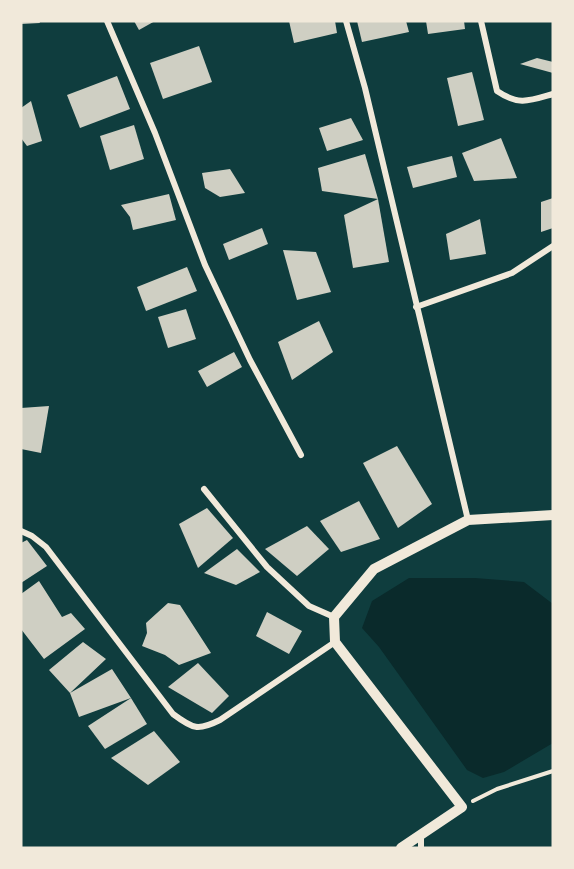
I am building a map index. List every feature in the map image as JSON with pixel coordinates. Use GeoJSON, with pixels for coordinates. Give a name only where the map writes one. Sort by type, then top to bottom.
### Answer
{"type":"FeatureCollection","features":[{"type":"Feature","properties":{"kind":"street"},"geometry":{"type":"LineString","coordinates":[[107,21],[155,133],[205,265],[250,360],[301,455]]}},
{"type":"Feature","properties":{"kind":"street"},"geometry":{"type":"LineString","coordinates":[[346,21],[365,88],[468,520]]}},
{"type":"Feature","properties":{"kind":"street"},"geometry":{"type":"LineString","coordinates":[[481,21],[497,91],[511,100],[530,100],[553,94]]}},
{"type":"Feature","properties":{"kind":"street"},"geometry":{"type":"LineString","coordinates":[[416,307],[512,273],[553,246]]}},
{"type":"Feature","properties":{"kind":"street"},"geometry":{"type":"LineString","coordinates":[[204,489],[267,567],[309,606],[334,617]]}},
{"type":"Feature","properties":{"kind":"street"},"geometry":{"type":"LineString","coordinates":[[401,848],[462,807],[335,642],[334,617],[374,569],[468,520],[553,515]]}},
{"type":"Feature","properties":{"kind":"street"},"geometry":{"type":"LineString","coordinates":[[21,531],[46,547],[173,714],[195,728],[205,728],[220,720],[335,642]]}},
{"type":"Feature","properties":{"kind":"street"},"geometry":{"type":"LineString","coordinates":[[421,834],[421,848]]}},
{"type":"Feature","properties":{"kind":"path"},"geometry":{"type":"LineString","coordinates":[[462,807],[497,789],[553,771]]}},
{"type":"Feature","properties":{"kind":"water"},"geometry":{"type":"Polygon","coordinates":[[[409,578],[475,578],[524,582],[553,604],[553,743],[504,772],[483,778],[467,770],[379,647],[362,628],[372,601],[409,578]]]}},
{"type":"Feature","properties":{"kind":"building"},"geometry":{"type":"Polygon","coordinates":[[[21,21],[39,21],[40,23],[21,24],[21,21]]]}},
{"type":"Feature","properties":{"kind":"building"},"geometry":{"type":"Polygon","coordinates":[[[134,21],[155,21],[139,30],[134,21]]]}},
{"type":"Feature","properties":{"kind":"building"},"geometry":{"type":"Polygon","coordinates":[[[289,21],[335,21],[337,33],[294,43],[289,21]]]}},
{"type":"Feature","properties":{"kind":"building"},"geometry":{"type":"Polygon","coordinates":[[[357,21],[406,21],[409,32],[362,42],[357,21]]]}},
{"type":"Feature","properties":{"kind":"building"},"geometry":{"type":"Polygon","coordinates":[[[426,21],[464,21],[465,29],[428,34],[426,21]]]}},
{"type":"Feature","properties":{"kind":"building"},"geometry":{"type":"Polygon","coordinates":[[[199,46],[212,82],[163,99],[150,63],[199,46]]]}},
{"type":"Feature","properties":{"kind":"building"},"geometry":{"type":"Polygon","coordinates":[[[537,58],[553,62],[553,73],[520,64],[537,58]]]}},
{"type":"Feature","properties":{"kind":"building"},"geometry":{"type":"Polygon","coordinates":[[[472,72],[484,120],[458,126],[447,78],[472,72]]]}},
{"type":"Feature","properties":{"kind":"building"},"geometry":{"type":"Polygon","coordinates":[[[117,76],[130,109],[80,128],[67,95],[117,76]]]}},
{"type":"Feature","properties":{"kind":"building"},"geometry":{"type":"Polygon","coordinates":[[[31,101],[42,141],[27,146],[21,138],[21,108],[31,101]]]}},
{"type":"Feature","properties":{"kind":"building"},"geometry":{"type":"Polygon","coordinates":[[[351,118],[363,140],[327,151],[319,128],[351,118]]]}},
{"type":"Feature","properties":{"kind":"building"},"geometry":{"type":"Polygon","coordinates":[[[134,125],[144,159],[110,170],[100,136],[134,125]]]}},
{"type":"Feature","properties":{"kind":"building"},"geometry":{"type":"Polygon","coordinates":[[[501,138],[517,178],[474,181],[462,153],[501,138]]]}},
{"type":"Feature","properties":{"kind":"building"},"geometry":{"type":"Polygon","coordinates":[[[365,154],[378,199],[322,191],[318,168],[365,154]]]}},
{"type":"Feature","properties":{"kind":"building"},"geometry":{"type":"Polygon","coordinates":[[[452,156],[457,177],[413,188],[407,167],[452,156]]]}},
{"type":"Feature","properties":{"kind":"building"},"geometry":{"type":"Polygon","coordinates":[[[230,169],[245,193],[220,197],[205,188],[202,173],[230,169]]]}},
{"type":"Feature","properties":{"kind":"building"},"geometry":{"type":"Polygon","coordinates":[[[169,194],[176,220],[133,230],[130,217],[121,205],[169,194]]]}},
{"type":"Feature","properties":{"kind":"building"},"geometry":{"type":"Polygon","coordinates":[[[553,198],[553,228],[541,232],[541,202],[553,198]]]}},
{"type":"Feature","properties":{"kind":"building"},"geometry":{"type":"Polygon","coordinates":[[[378,199],[389,262],[353,268],[344,215],[378,199]]]}},
{"type":"Feature","properties":{"kind":"building"},"geometry":{"type":"Polygon","coordinates":[[[480,219],[486,254],[450,260],[446,234],[480,219]]]}},
{"type":"Feature","properties":{"kind":"building"},"geometry":{"type":"Polygon","coordinates":[[[262,228],[268,244],[229,260],[223,244],[262,228]]]}},
{"type":"Feature","properties":{"kind":"building"},"geometry":{"type":"Polygon","coordinates":[[[283,250],[316,252],[331,292],[297,300],[283,250]]]}},
{"type":"Feature","properties":{"kind":"building"},"geometry":{"type":"Polygon","coordinates":[[[187,267],[197,291],[146,311],[137,287],[187,267]]]}},
{"type":"Feature","properties":{"kind":"building"},"geometry":{"type":"Polygon","coordinates":[[[186,309],[196,339],[168,348],[158,317],[186,309]]]}},
{"type":"Feature","properties":{"kind":"building"},"geometry":{"type":"Polygon","coordinates":[[[319,321],[333,352],[292,380],[278,342],[319,321]]]}},
{"type":"Feature","properties":{"kind":"building"},"geometry":{"type":"Polygon","coordinates":[[[234,352],[242,367],[207,387],[198,371],[234,352]]]}},
{"type":"Feature","properties":{"kind":"building"},"geometry":{"type":"Polygon","coordinates":[[[49,406],[41,453],[21,449],[21,408],[49,406]]]}},
{"type":"Feature","properties":{"kind":"building"},"geometry":{"type":"Polygon","coordinates":[[[397,446],[432,504],[398,528],[363,463],[397,446]]]}},
{"type":"Feature","properties":{"kind":"building"},"geometry":{"type":"Polygon","coordinates":[[[359,501],[380,539],[341,552],[320,521],[359,501]]]}},
{"type":"Feature","properties":{"kind":"building"},"geometry":{"type":"Polygon","coordinates":[[[207,508],[233,538],[198,568],[179,524],[207,508]]]}},
{"type":"Feature","properties":{"kind":"building"},"geometry":{"type":"Polygon","coordinates":[[[307,526],[329,549],[297,576],[265,549],[307,526]]]}},
{"type":"Feature","properties":{"kind":"building"},"geometry":{"type":"Polygon","coordinates":[[[27,540],[47,566],[21,583],[21,543],[27,540]]]}},
{"type":"Feature","properties":{"kind":"building"},"geometry":{"type":"Polygon","coordinates":[[[237,549],[260,572],[236,585],[204,573],[237,549]]]}},
{"type":"Feature","properties":{"kind":"building"},"geometry":{"type":"Polygon","coordinates":[[[39,581],[62,617],[71,613],[85,629],[44,659],[21,629],[21,594],[39,581]]]}},
{"type":"Feature","properties":{"kind":"building"},"geometry":{"type":"Polygon","coordinates":[[[168,603],[180,605],[211,653],[179,665],[165,655],[142,646],[147,633],[146,623],[168,603]]]}},
{"type":"Feature","properties":{"kind":"building"},"geometry":{"type":"Polygon","coordinates":[[[267,612],[302,631],[289,654],[256,636],[267,612]]]}},
{"type":"Feature","properties":{"kind":"building"},"geometry":{"type":"Polygon","coordinates":[[[83,642],[106,659],[70,693],[49,670],[83,642]]]}},
{"type":"Feature","properties":{"kind":"building"},"geometry":{"type":"Polygon","coordinates":[[[198,663],[229,696],[212,713],[168,687],[198,663]]]}},
{"type":"Feature","properties":{"kind":"building"},"geometry":{"type":"Polygon","coordinates":[[[112,669],[131,698],[79,717],[70,693],[112,669]]]}},
{"type":"Feature","properties":{"kind":"building"},"geometry":{"type":"Polygon","coordinates":[[[131,698],[147,724],[105,749],[88,726],[131,698]]]}},
{"type":"Feature","properties":{"kind":"building"},"geometry":{"type":"Polygon","coordinates":[[[154,731],[180,762],[148,785],[111,758],[154,731]]]}}]}
